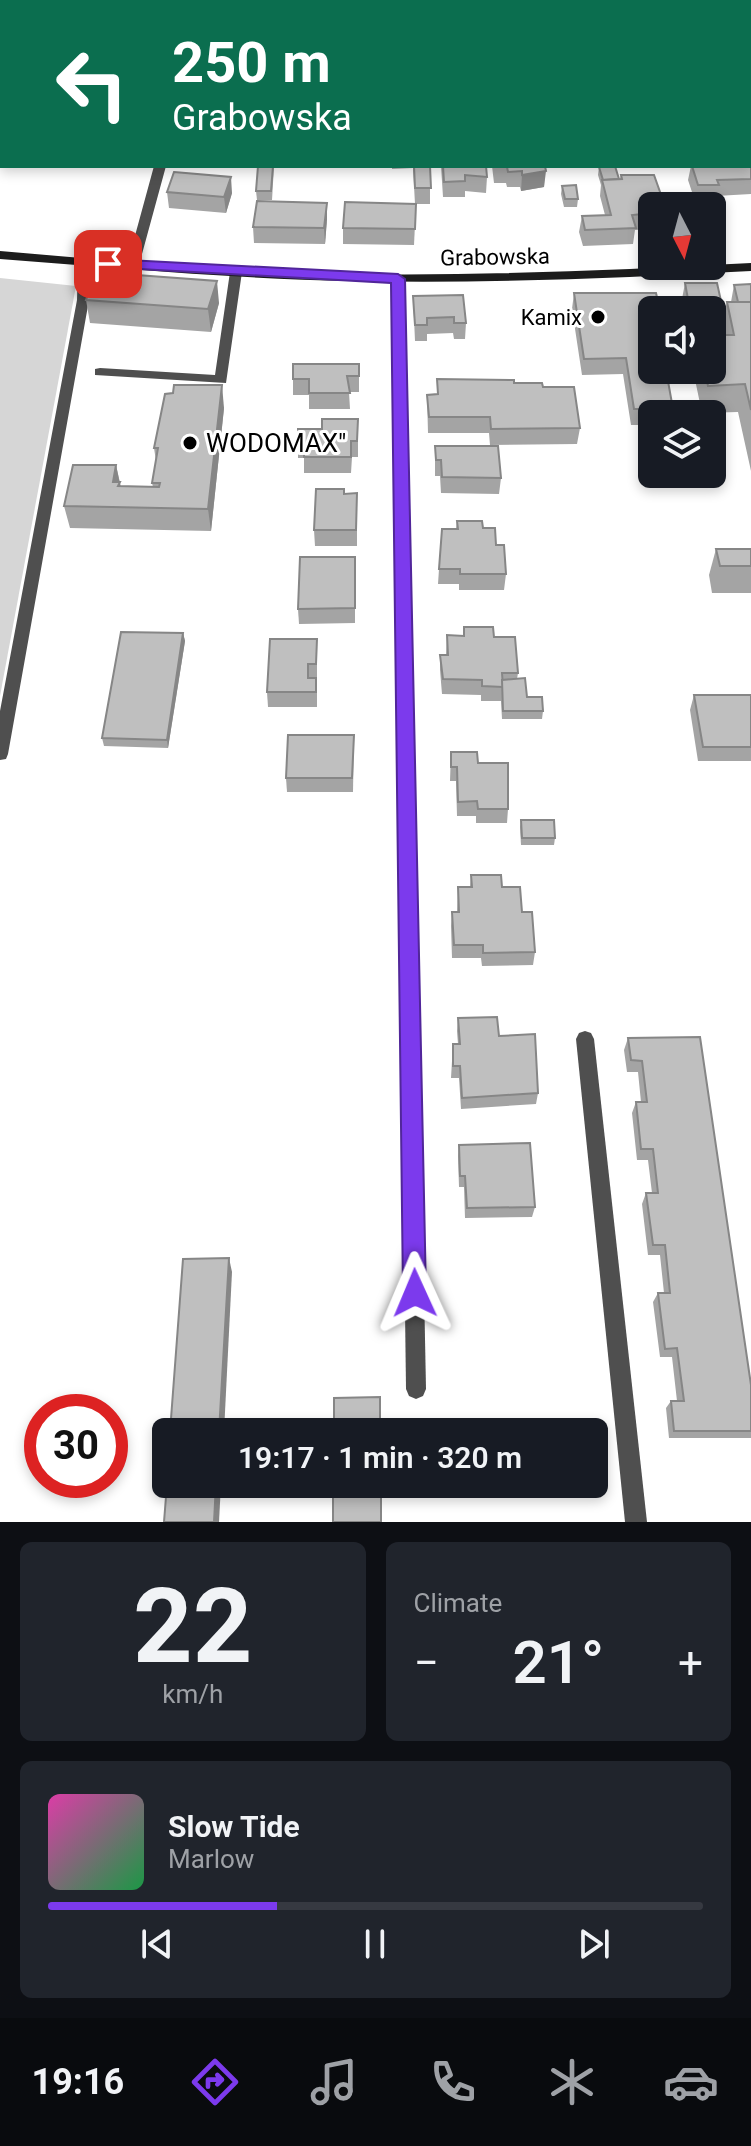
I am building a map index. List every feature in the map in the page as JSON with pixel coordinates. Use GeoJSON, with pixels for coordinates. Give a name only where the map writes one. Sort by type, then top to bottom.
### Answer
{"type":"FeatureCollection","features":[{"type":"Feature","properties":{"kind":"street"},"geometry":{"type":"LineString","coordinates":[[133,265],[159,168]]}},
{"type":"Feature","properties":{"kind":"street","name":"Grabowska"},"geometry":{"type":"LineString","coordinates":[[0,255],[236,272],[398,279],[751,267]]}},
{"type":"Feature","properties":{"kind":"street"},"geometry":{"type":"LineString","coordinates":[[0,754],[83,300],[84,262]]}},
{"type":"Feature","properties":{"kind":"street"},"geometry":{"type":"LineString","coordinates":[[100,372],[221,380],[236,272]]}},
{"type":"Feature","properties":{"kind":"street"},"geometry":{"type":"LineString","coordinates":[[398,279],[416,1389]]}},
{"type":"Feature","properties":{"kind":"street"},"geometry":{"type":"LineString","coordinates":[[585,1039],[636,1522]]}},
{"type":"Feature","properties":{"kind":"shaded area"},"geometry":{"type":"Polygon","coordinates":[[[0,278],[76,286],[0,696],[0,278]]]}},
{"type":"Feature","properties":{"kind":"building"},"geometry":{"type":"Polygon","coordinates":[[[258,168],[273,168],[271,191],[256,191],[258,168]]]}},
{"type":"Feature","properties":{"kind":"building"},"geometry":{"type":"Polygon","coordinates":[[[414,168],[430,168],[431,188],[415,188],[414,168]]]}},
{"type":"Feature","properties":{"kind":"building"},"geometry":{"type":"Polygon","coordinates":[[[443,168],[486,168],[487,177],[465,175],[465,181],[444,182],[443,168]]]}},
{"type":"Feature","properties":{"kind":"building"},"geometry":{"type":"Polygon","coordinates":[[[507,168],[545,168],[546,171],[522,175],[522,171],[508,172],[507,168]]]}},
{"type":"Feature","properties":{"kind":"building"},"geometry":{"type":"Polygon","coordinates":[[[599,168],[616,168],[619,179],[603,180],[599,168]]]}},
{"type":"Feature","properties":{"kind":"building"},"geometry":{"type":"Polygon","coordinates":[[[693,168],[751,168],[751,179],[717,180],[719,185],[698,185],[693,168]]]}},
{"type":"Feature","properties":{"kind":"building"},"geometry":{"type":"Polygon","coordinates":[[[174,172],[231,177],[224,197],[167,192],[174,172]]]}},
{"type":"Feature","properties":{"kind":"building"},"geometry":{"type":"Polygon","coordinates":[[[621,175],[654,175],[660,192],[638,192],[638,214],[632,215],[636,228],[585,230],[582,216],[611,215],[602,180],[622,179],[621,175]]]}},
{"type":"Feature","properties":{"kind":"building"},"geometry":{"type":"Polygon","coordinates":[[[576,185],[578,199],[565,199],[562,186],[576,185]]]}},
{"type":"Feature","properties":{"kind":"building"},"geometry":{"type":"Polygon","coordinates":[[[257,201],[327,203],[324,228],[253,227],[257,201]]]}},
{"type":"Feature","properties":{"kind":"building"},"geometry":{"type":"Polygon","coordinates":[[[345,202],[416,204],[415,229],[343,228],[345,202]]]}},
{"type":"Feature","properties":{"kind":"building"},"geometry":{"type":"Polygon","coordinates":[[[96,272],[217,281],[208,309],[86,300],[96,272]]]}},
{"type":"Feature","properties":{"kind":"building"},"geometry":{"type":"Polygon","coordinates":[[[685,283],[717,283],[720,296],[687,296],[685,283]]]}},
{"type":"Feature","properties":{"kind":"building"},"geometry":{"type":"Polygon","coordinates":[[[751,284],[751,302],[738,302],[734,285],[751,284]]]}},
{"type":"Feature","properties":{"kind":"building"},"geometry":{"type":"Polygon","coordinates":[[[574,293],[656,293],[657,296],[638,296],[638,384],[669,384],[671,400],[638,400],[638,409],[634,409],[626,358],[584,359],[574,293]]]}},
{"type":"Feature","properties":{"kind":"building"},"geometry":{"type":"Polygon","coordinates":[[[463,295],[466,323],[454,323],[454,317],[427,318],[427,325],[415,325],[413,296],[463,295]]]}},
{"type":"Feature","properties":{"kind":"building"},"geometry":{"type":"Polygon","coordinates":[[[727,302],[751,302],[751,410],[745,384],[708,386],[726,384],[726,335],[734,335],[727,302]]]}},
{"type":"Feature","properties":{"kind":"building"},"geometry":{"type":"Polygon","coordinates":[[[293,364],[359,364],[359,376],[347,376],[350,393],[309,393],[309,379],[293,379],[293,364]]]}},
{"type":"Feature","properties":{"kind":"building"},"geometry":{"type":"Polygon","coordinates":[[[437,379],[514,380],[514,383],[542,383],[543,387],[574,387],[580,428],[491,429],[490,417],[429,417],[427,395],[438,394],[437,379]]]}},
{"type":"Feature","properties":{"kind":"building"},"geometry":{"type":"Polygon","coordinates":[[[174,385],[222,385],[208,509],[64,506],[73,465],[116,465],[113,482],[120,482],[118,486],[159,487],[160,483],[152,483],[158,448],[154,448],[165,394],[173,393],[174,385]]]}},
{"type":"Feature","properties":{"kind":"building"},"geometry":{"type":"Polygon","coordinates":[[[322,419],[358,419],[357,441],[351,441],[351,457],[304,457],[304,442],[298,442],[298,429],[322,429],[322,419]]]}},
{"type":"Feature","properties":{"kind":"building"},"geometry":{"type":"Polygon","coordinates":[[[435,446],[498,446],[501,478],[442,477],[441,460],[436,460],[435,446]]]}},
{"type":"Feature","properties":{"kind":"building"},"geometry":{"type":"Polygon","coordinates":[[[316,489],[344,489],[344,494],[357,493],[356,530],[314,530],[316,489]]]}},
{"type":"Feature","properties":{"kind":"building"},"geometry":{"type":"Polygon","coordinates":[[[457,521],[482,521],[483,528],[495,528],[496,545],[504,545],[506,574],[460,574],[460,569],[439,569],[442,529],[458,529],[457,521]]]}},
{"type":"Feature","properties":{"kind":"building"},"geometry":{"type":"Polygon","coordinates":[[[716,549],[751,549],[751,566],[720,566],[716,549]]]}},
{"type":"Feature","properties":{"kind":"building"},"geometry":{"type":"Polygon","coordinates":[[[300,557],[355,557],[355,608],[298,609],[300,557]]]}},
{"type":"Feature","properties":{"kind":"building"},"geometry":{"type":"Polygon","coordinates":[[[464,627],[493,627],[494,637],[515,637],[518,673],[502,673],[503,687],[482,686],[482,680],[443,679],[440,655],[448,655],[447,635],[464,636],[464,627]]]}},
{"type":"Feature","properties":{"kind":"building"},"geometry":{"type":"Polygon","coordinates":[[[121,632],[183,633],[167,740],[102,738],[121,632]]]}},
{"type":"Feature","properties":{"kind":"building"},"geometry":{"type":"Polygon","coordinates":[[[270,639],[317,639],[316,664],[308,664],[308,678],[316,678],[316,692],[267,692],[270,639]]]}},
{"type":"Feature","properties":{"kind":"building"},"geometry":{"type":"Polygon","coordinates":[[[525,678],[527,697],[542,697],[543,711],[503,711],[502,680],[525,678]]]}},
{"type":"Feature","properties":{"kind":"building"},"geometry":{"type":"Polygon","coordinates":[[[694,695],[751,695],[751,747],[703,747],[694,695]]]}},
{"type":"Feature","properties":{"kind":"building"},"geometry":{"type":"Polygon","coordinates":[[[288,735],[354,735],[352,778],[286,778],[288,735]]]}},
{"type":"Feature","properties":{"kind":"building"},"geometry":{"type":"Polygon","coordinates":[[[451,752],[477,752],[478,763],[508,763],[508,809],[478,809],[477,801],[458,802],[457,767],[451,767],[451,752]]]}},
{"type":"Feature","properties":{"kind":"building"},"geometry":{"type":"Polygon","coordinates":[[[521,820],[554,820],[555,838],[522,838],[521,820]]]}},
{"type":"Feature","properties":{"kind":"building"},"geometry":{"type":"Polygon","coordinates":[[[471,875],[501,875],[502,887],[520,887],[522,912],[532,912],[535,952],[483,953],[483,945],[454,945],[452,912],[459,912],[458,887],[472,887],[471,875]]]}},
{"type":"Feature","properties":{"kind":"building"},"geometry":{"type":"Polygon","coordinates":[[[497,1017],[499,1036],[535,1034],[538,1093],[462,1098],[460,1066],[453,1066],[453,1044],[460,1044],[458,1018],[497,1017]]]}},
{"type":"Feature","properties":{"kind":"building"},"geometry":{"type":"Polygon","coordinates":[[[700,1037],[751,1385],[751,1431],[674,1431],[671,1401],[684,1401],[677,1348],[665,1349],[658,1293],[670,1293],[665,1245],[653,1245],[646,1193],[658,1193],[653,1149],[641,1149],[636,1102],[647,1102],[642,1061],[631,1060],[628,1038],[700,1037]]]}},
{"type":"Feature","properties":{"kind":"building"},"geometry":{"type":"Polygon","coordinates":[[[530,1143],[535,1207],[467,1208],[465,1176],[460,1176],[459,1145],[530,1143]]]}},
{"type":"Feature","properties":{"kind":"building"},"geometry":{"type":"Polygon","coordinates":[[[229,1258],[220,1418],[171,1418],[183,1259],[229,1258]]]}},
{"type":"Feature","properties":{"kind":"building"},"geometry":{"type":"Polygon","coordinates":[[[380,1397],[380,1418],[334,1418],[334,1398],[380,1397]]]}},
{"type":"Feature","properties":{"kind":"building"},"geometry":{"type":"Polygon","coordinates":[[[166,1498],[215,1498],[214,1522],[164,1522],[166,1498]]]}},
{"type":"Feature","properties":{"kind":"building"},"geometry":{"type":"Polygon","coordinates":[[[333,1498],[381,1498],[381,1522],[333,1522],[333,1498]]]}},
{"type":"Feature","properties":{"kind":"place","name":"Kamix"},"geometry":{"type":"Point","coordinates":[598,317]}},
{"type":"Feature","properties":{"kind":"place","name":"WODOMAX\""},"geometry":{"type":"Point","coordinates":[190,443]}},
{"type":"Feature","properties":{"kind":"route"},"geometry":{"type":"LineString","coordinates":[[108,264],[398,279],[415,1293]]}}]}
